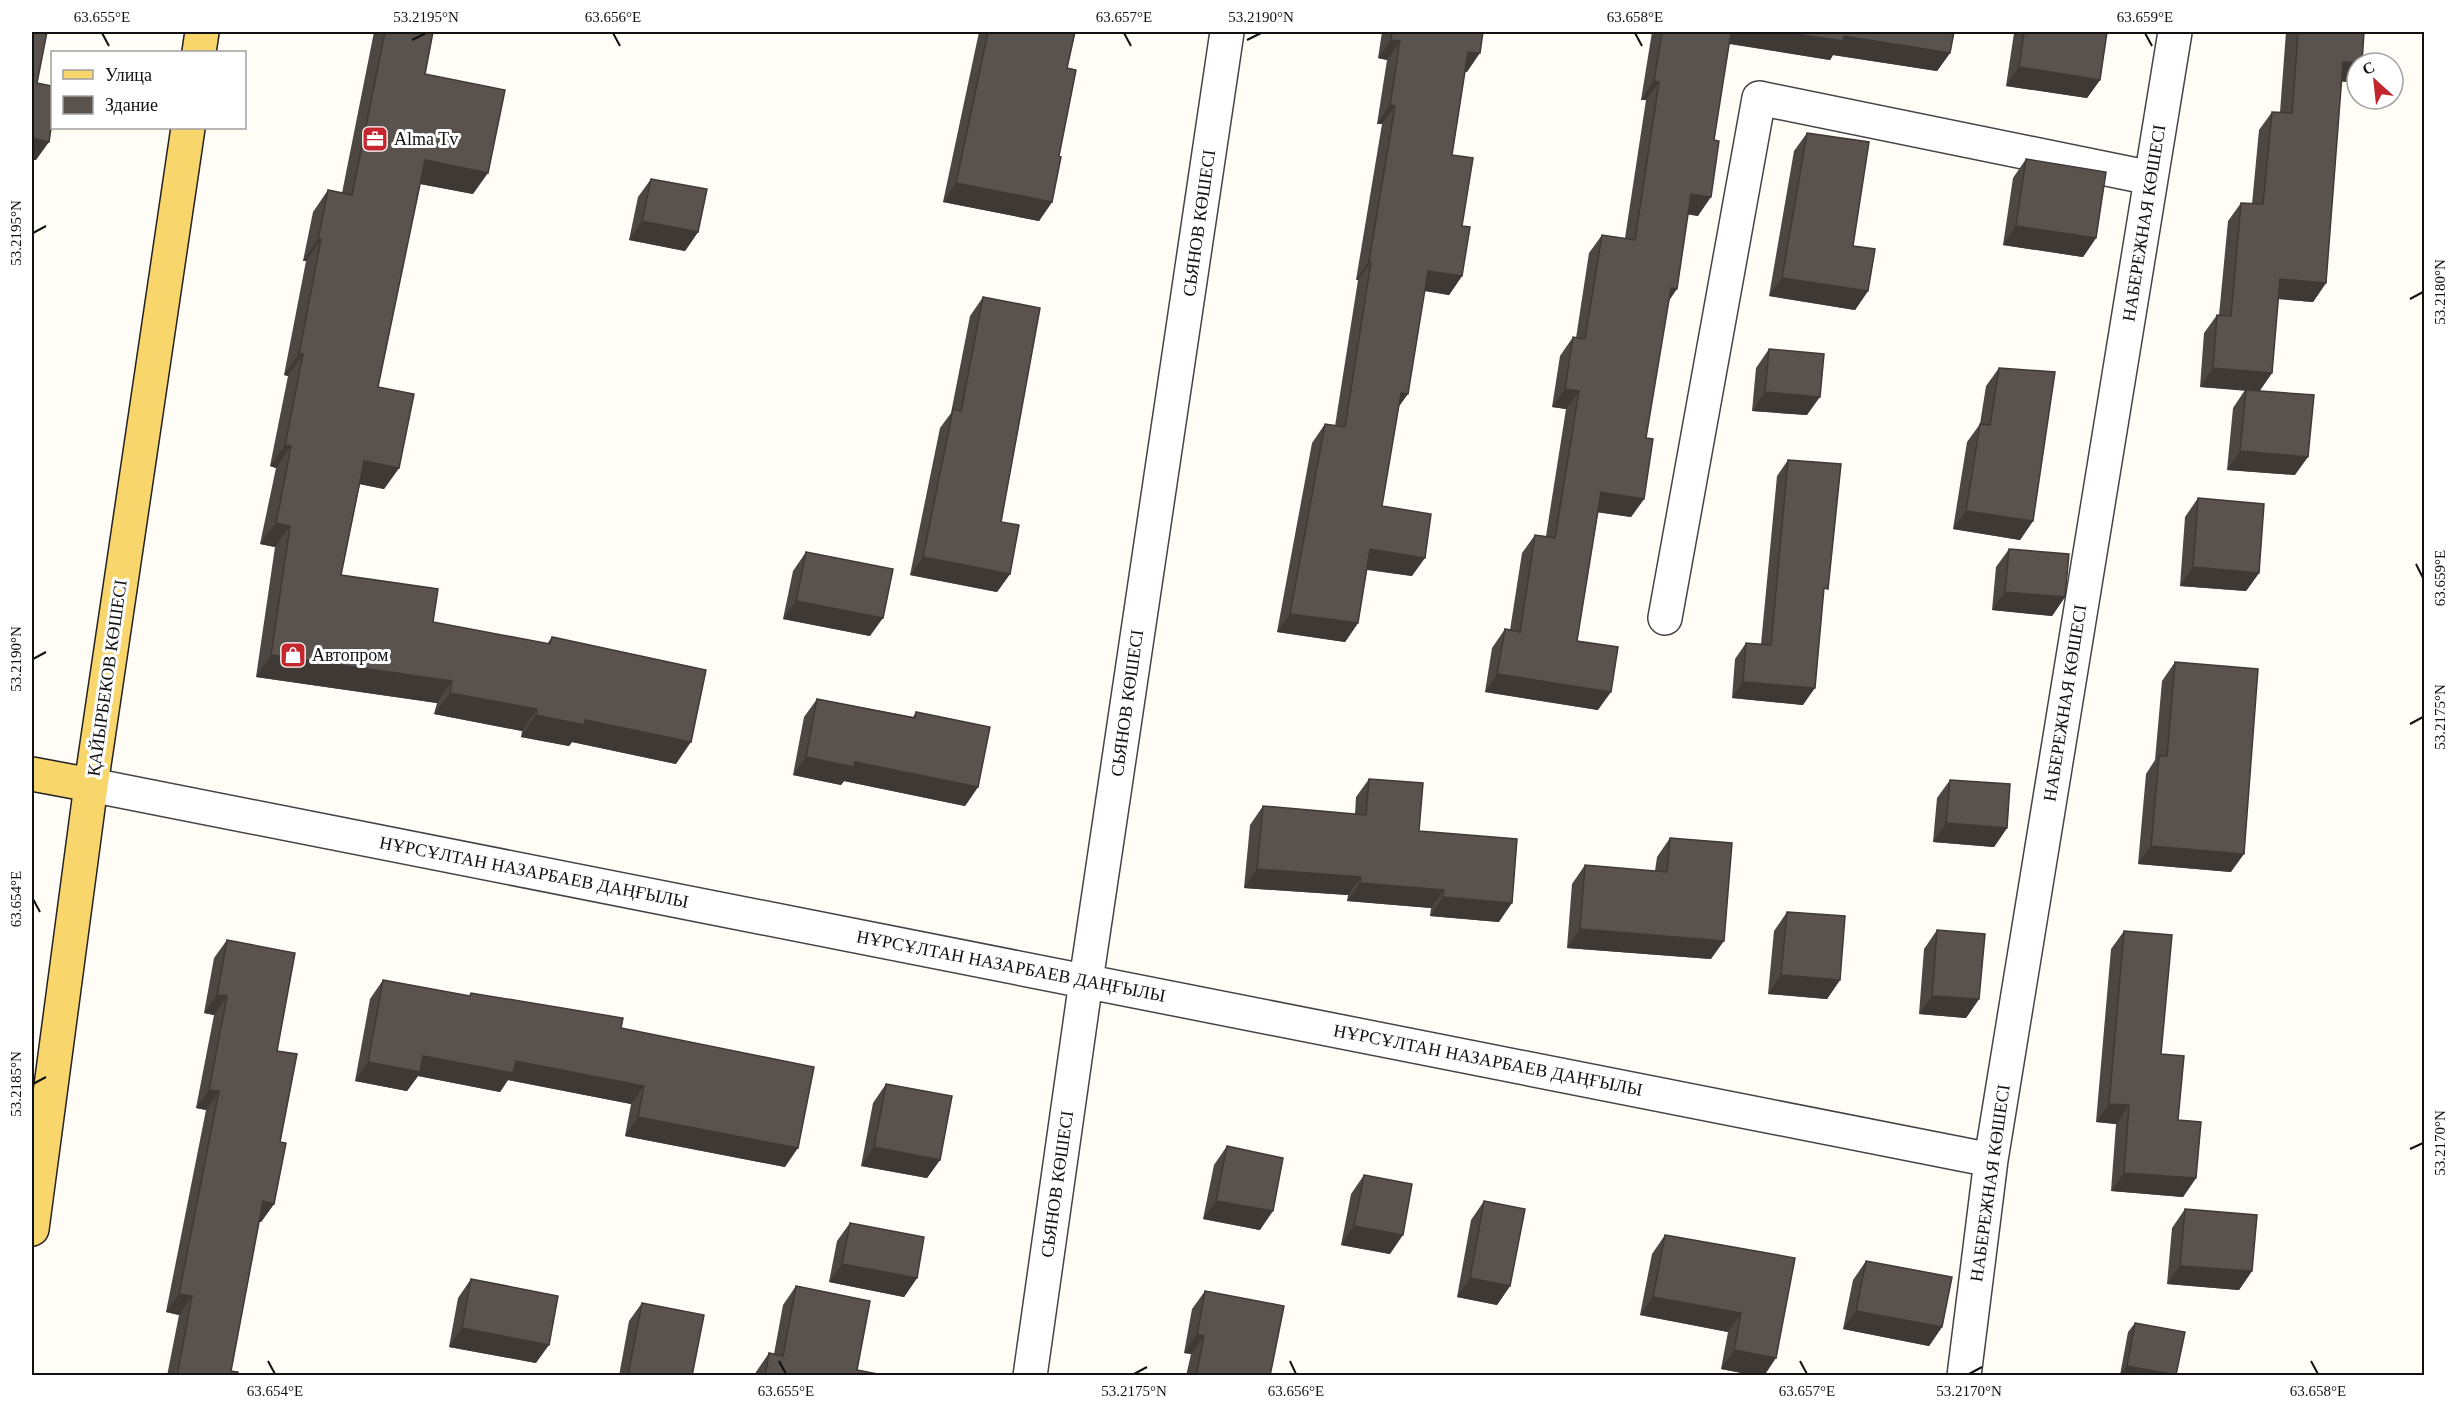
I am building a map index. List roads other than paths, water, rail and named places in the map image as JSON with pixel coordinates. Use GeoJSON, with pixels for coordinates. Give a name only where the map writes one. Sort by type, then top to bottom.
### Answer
{"type":"FeatureCollection","features":[{"type":"Feature","properties":{"kind":"main road"},"geometry":{"type":"LineString","coordinates":[[199,51],[202,32]]}},
{"type":"Feature","properties":{"kind":"main road","name":"ҚАЙЫРБЕКОВ КӨШЕСІ"},"geometry":{"type":"LineString","coordinates":[[32,1229],[91,785],[188,129]]}},
{"type":"Feature","properties":{"kind":"main road","name":"НҰРСҰЛТАН НАЗАРБАЕВ ДАҢҒЫЛЫ"},"geometry":{"type":"LineString","coordinates":[[32,774],[91,785]]}},
{"type":"Feature","properties":{"kind":"street","name":"СЬЯНОВ КӨШЕСІ"},"geometry":{"type":"LineString","coordinates":[[1030,1376],[1086,981],[1227,32]]}},
{"type":"Feature","properties":{"kind":"street","name":"НАБЕРЕЖНАЯ КӨШЕСІ"},"geometry":{"type":"LineString","coordinates":[[1964,1376],[1991,1160],[2175,32]]}},
{"type":"Feature","properties":{"kind":"street"},"geometry":{"type":"LineString","coordinates":[[1665,618],[1759,98],[2151,178]]}},
{"type":"Feature","properties":{"kind":"street","name":"НҰРСҰЛТАН НАЗАРБАЕВ ДАҢҒЫЛЫ"},"geometry":{"type":"LineString","coordinates":[[91,785],[1991,1160]]}},
{"type":"Feature","properties":{"kind":"place","name":"Alma Tv"},"geometry":{"type":"Point","coordinates":[375,139]}},
{"type":"Feature","properties":{"kind":"place","name":"Автопром"},"geometry":{"type":"Point","coordinates":[293,655]}}]}
